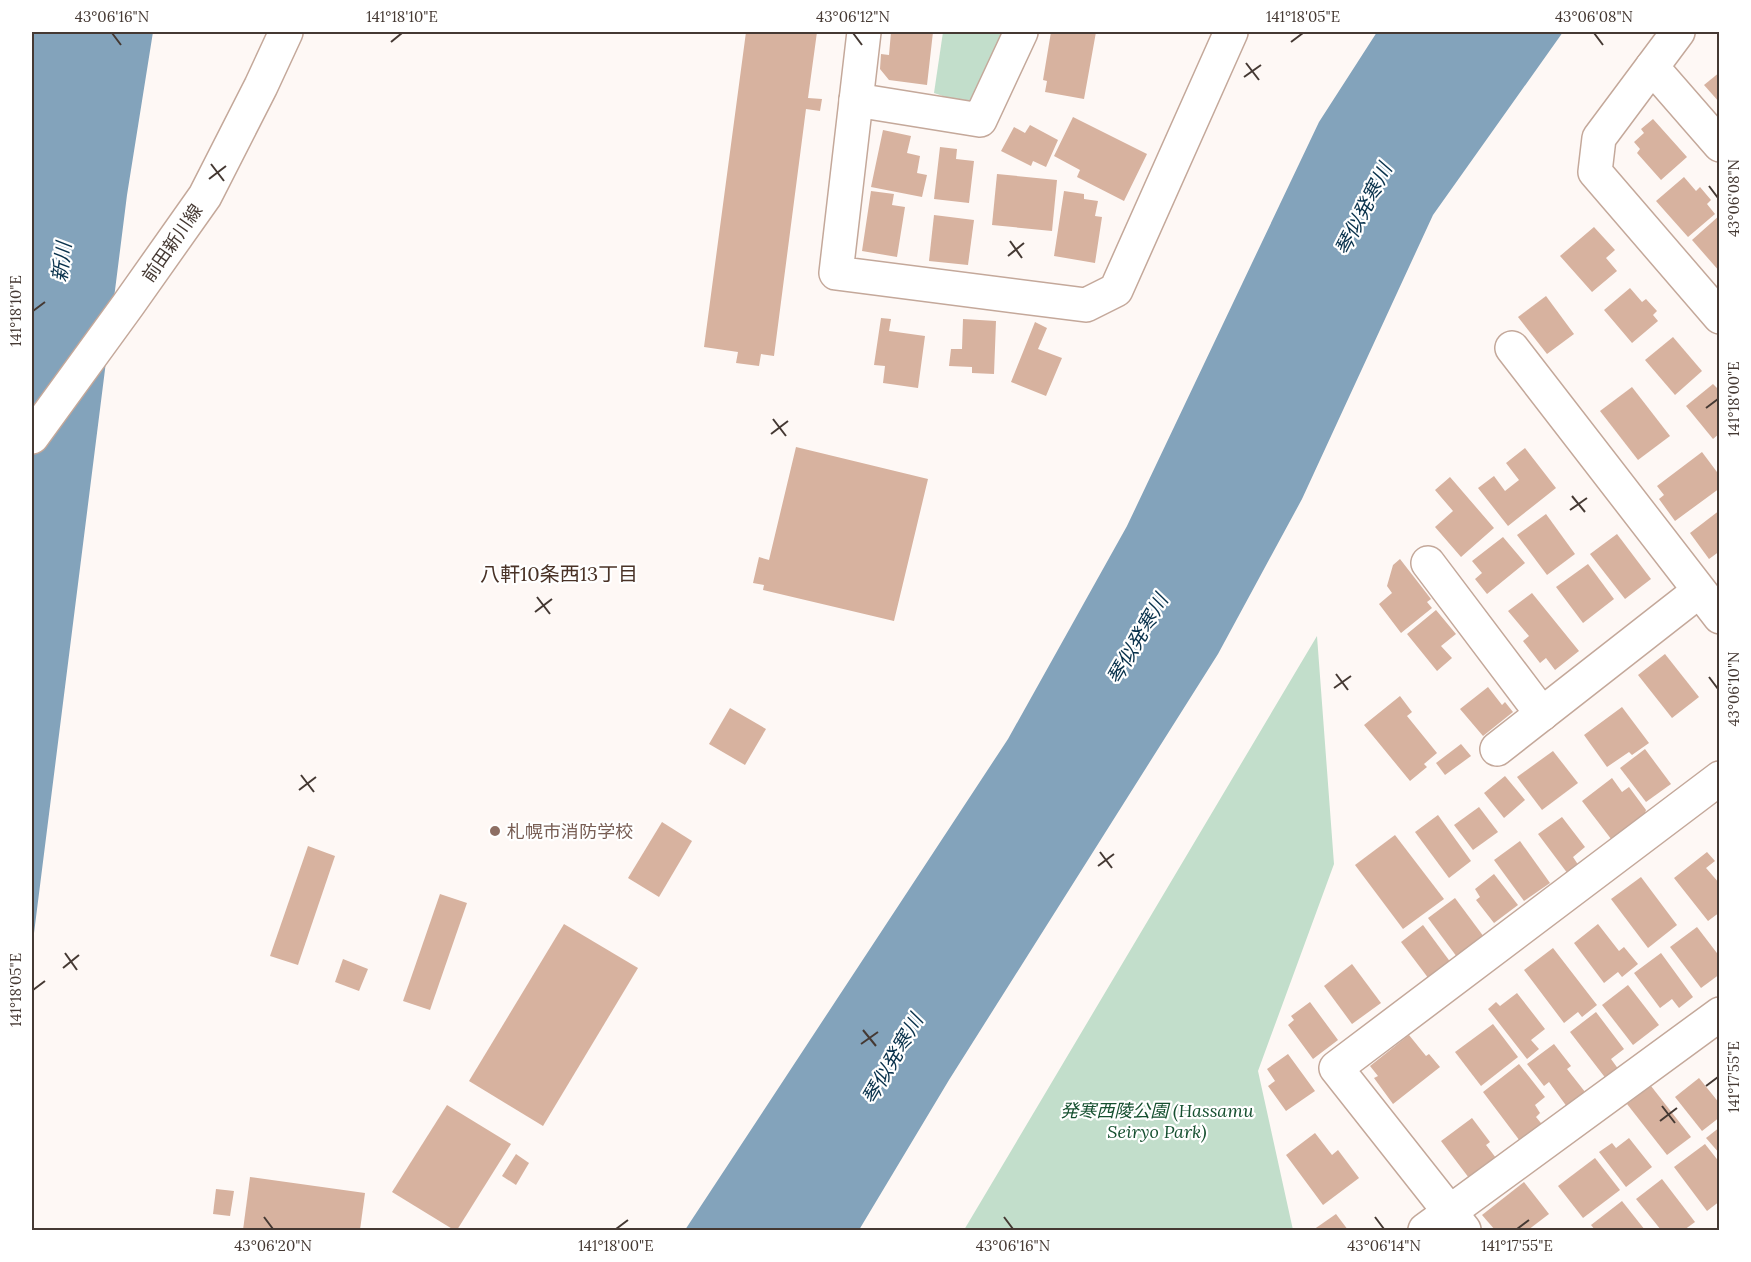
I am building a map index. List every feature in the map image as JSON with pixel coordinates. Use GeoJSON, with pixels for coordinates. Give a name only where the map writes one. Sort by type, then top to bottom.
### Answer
{"type":"FeatureCollection","features":[{"type":"Feature","properties":{"kind":"street","name":"前田新川線"},"geometry":{"type":"LineString","coordinates":[[32,437],[205,196],[286,32]]}},
{"type":"Feature","properties":{"kind":"street"},"geometry":{"type":"LineString","coordinates":[[864,32],[836,273],[1086,305],[1116,290],[1231,32]]}},
{"type":"Feature","properties":{"kind":"street"},"geometry":{"type":"LineString","coordinates":[[856,99],[980,120],[1021,32]]}},
{"type":"Feature","properties":{"kind":"street"},"geometry":{"type":"LineString","coordinates":[[1678,32],[1599,138],[1595,172],[1719,318]]}},
{"type":"Feature","properties":{"kind":"street"},"geometry":{"type":"LineString","coordinates":[[1652,67],[1719,145]]}},
{"type":"Feature","properties":{"kind":"street"},"geometry":{"type":"LineString","coordinates":[[1512,348],[1719,617]]}},
{"type":"Feature","properties":{"kind":"street"},"geometry":{"type":"LineString","coordinates":[[1428,563],[1542,714]]}},
{"type":"Feature","properties":{"kind":"street"},"geometry":{"type":"LineString","coordinates":[[1497,749],[1699,591]]}},
{"type":"Feature","properties":{"kind":"street"},"geometry":{"type":"LineString","coordinates":[[1719,778],[1336,1068],[1447,1225],[1719,1014]]}},
{"type":"Feature","properties":{"kind":"green space"},"geometry":{"type":"Polygon","coordinates":[[[943,32],[1002,32],[972,106],[934,93],[943,32]]]}},
{"type":"Feature","properties":{"kind":"green space","name":"発寒西陵公園 (Hassamu Seiryo Park)"},"geometry":{"type":"Polygon","coordinates":[[[1317,636],[1334,864],[1258,1071],[1293,1230],[964,1230],[1317,636]]]}},
{"type":"Feature","properties":{"kind":"water","name":"新川"},"geometry":{"type":"Polygon","coordinates":[[[32,32],[153,32],[127,195],[32,949],[32,32]]]}},
{"type":"Feature","properties":{"kind":"water","name":"琴似発寒川"},"geometry":{"type":"Polygon","coordinates":[[[1377,32],[1563,32],[1433,215],[1302,499],[1218,654],[949,1080],[859,1230],[685,1230],[1008,739],[1127,526],[1319,122],[1377,32]]]}},
{"type":"Feature","properties":{"kind":"building"},"geometry":{"type":"Polygon","coordinates":[[[746,32],[817,32],[808,98],[822,99],[820,111],[806,109],[774,356],[761,354],[759,366],[736,363],[738,352],[704,347],[746,32]]]}},
{"type":"Feature","properties":{"kind":"building"},"geometry":{"type":"Polygon","coordinates":[[[891,32],[933,32],[927,85],[889,80],[880,69],[881,54],[889,55],[891,32]]]}},
{"type":"Feature","properties":{"kind":"building"},"geometry":{"type":"Polygon","coordinates":[[[1051,32],[1096,32],[1084,99],[1045,92],[1047,81],[1043,80],[1051,32]]]}},
{"type":"Feature","properties":{"kind":"building"},"geometry":{"type":"Polygon","coordinates":[[[1720,72],[1720,103],[1704,85],[1720,72]]]}},
{"type":"Feature","properties":{"kind":"building"},"geometry":{"type":"Polygon","coordinates":[[[1073,117],[1147,154],[1124,201],[1077,177],[1080,170],[1054,156],[1073,117]]]}},
{"type":"Feature","properties":{"kind":"building"},"geometry":{"type":"Polygon","coordinates":[[[1653,119],[1687,157],[1661,180],[1637,153],[1640,149],[1634,142],[1644,133],[1641,129],[1653,119]]]}},
{"type":"Feature","properties":{"kind":"building"},"geometry":{"type":"Polygon","coordinates":[[[1030,125],[1058,140],[1046,167],[1033,161],[1031,166],[1001,151],[1014,127],[1025,133],[1030,125]]]}},
{"type":"Feature","properties":{"kind":"building"},"geometry":{"type":"Polygon","coordinates":[[[883,130],[911,136],[907,153],[920,156],[917,173],[927,175],[922,197],[871,187],[883,130]]]}},
{"type":"Feature","properties":{"kind":"building"},"geometry":{"type":"Polygon","coordinates":[[[940,147],[957,149],[956,159],[974,161],[969,203],[934,199],[940,147]]]}},
{"type":"Feature","properties":{"kind":"building"},"geometry":{"type":"Polygon","coordinates":[[[997,174],[1057,180],[1052,231],[992,225],[997,174]]]}},
{"type":"Feature","properties":{"kind":"building"},"geometry":{"type":"Polygon","coordinates":[[[1684,177],[1696,191],[1700,187],[1711,200],[1707,204],[1715,214],[1688,237],[1656,201],[1684,177]]]}},
{"type":"Feature","properties":{"kind":"building"},"geometry":{"type":"Polygon","coordinates":[[[871,191],[894,194],[892,205],[905,207],[897,257],[862,251],[871,191]]]}},
{"type":"Feature","properties":{"kind":"building"},"geometry":{"type":"Polygon","coordinates":[[[1064,191],[1084,194],[1084,199],[1098,201],[1095,216],[1102,217],[1095,263],[1054,256],[1064,191]]]}},
{"type":"Feature","properties":{"kind":"building"},"geometry":{"type":"Polygon","coordinates":[[[934,215],[974,220],[968,265],[929,261],[934,215]]]}},
{"type":"Feature","properties":{"kind":"building"},"geometry":{"type":"Polygon","coordinates":[[[1720,215],[1720,272],[1692,240],[1720,215]]]}},
{"type":"Feature","properties":{"kind":"building"},"geometry":{"type":"Polygon","coordinates":[[[1594,227],[1615,250],[1606,258],[1617,271],[1592,292],[1560,256],[1594,227]]]}},
{"type":"Feature","properties":{"kind":"building"},"geometry":{"type":"Polygon","coordinates":[[[1630,288],[1642,302],[1646,299],[1657,311],[1653,315],[1658,321],[1632,343],[1604,310],[1630,288]]]}},
{"type":"Feature","properties":{"kind":"building"},"geometry":{"type":"Polygon","coordinates":[[[1546,296],[1574,334],[1547,354],[1518,317],[1546,296]]]}},
{"type":"Feature","properties":{"kind":"building"},"geometry":{"type":"Polygon","coordinates":[[[881,318],[891,319],[889,331],[925,336],[918,388],[883,383],[885,366],[874,365],[881,318]]]}},
{"type":"Feature","properties":{"kind":"building"},"geometry":{"type":"Polygon","coordinates":[[[963,319],[996,321],[994,374],[972,373],[972,367],[949,366],[951,349],[962,349],[963,319]]]}},
{"type":"Feature","properties":{"kind":"building"},"geometry":{"type":"Polygon","coordinates":[[[1035,322],[1047,328],[1038,349],[1062,358],[1046,396],[1011,382],[1035,322]]]}},
{"type":"Feature","properties":{"kind":"building"},"geometry":{"type":"Polygon","coordinates":[[[1673,337],[1702,371],[1675,395],[1645,360],[1673,337]]]}},
{"type":"Feature","properties":{"kind":"building"},"geometry":{"type":"Polygon","coordinates":[[[1713,384],[1720,391],[1720,433],[1713,439],[1686,406],[1713,384]]]}},
{"type":"Feature","properties":{"kind":"building"},"geometry":{"type":"Polygon","coordinates":[[[1632,387],[1670,436],[1638,460],[1600,411],[1632,387]]]}},
{"type":"Feature","properties":{"kind":"building"},"geometry":{"type":"Polygon","coordinates":[[[796,447],[928,479],[894,621],[763,590],[764,585],[753,583],[759,557],[769,560],[796,447]]]}},
{"type":"Feature","properties":{"kind":"building"},"geometry":{"type":"Polygon","coordinates":[[[1525,448],[1556,488],[1508,526],[1478,488],[1494,476],[1505,491],[1519,480],[1506,463],[1525,448]]]}},
{"type":"Feature","properties":{"kind":"building"},"geometry":{"type":"Polygon","coordinates":[[[1702,452],[1720,476],[1720,488],[1675,521],[1659,499],[1664,495],[1657,486],[1702,452]]]}},
{"type":"Feature","properties":{"kind":"building"},"geometry":{"type":"Polygon","coordinates":[[[1450,477],[1494,528],[1461,557],[1435,527],[1453,511],[1435,490],[1450,477]]]}},
{"type":"Feature","properties":{"kind":"building"},"geometry":{"type":"Polygon","coordinates":[[[1720,510],[1720,551],[1709,559],[1690,533],[1720,510]]]}},
{"type":"Feature","properties":{"kind":"building"},"geometry":{"type":"Polygon","coordinates":[[[1546,514],[1575,554],[1547,575],[1517,535],[1546,514]]]}},
{"type":"Feature","properties":{"kind":"building"},"geometry":{"type":"Polygon","coordinates":[[[1617,534],[1651,579],[1625,599],[1590,554],[1617,534]]]}},
{"type":"Feature","properties":{"kind":"building"},"geometry":{"type":"Polygon","coordinates":[[[1503,537],[1525,563],[1487,594],[1475,579],[1482,573],[1472,561],[1503,537]]]}},
{"type":"Feature","properties":{"kind":"building"},"geometry":{"type":"Polygon","coordinates":[[[1400,559],[1431,599],[1427,602],[1432,608],[1401,633],[1379,604],[1392,593],[1387,586],[1393,565],[1400,559]]]}},
{"type":"Feature","properties":{"kind":"building"},"geometry":{"type":"Polygon","coordinates":[[[1588,564],[1614,599],[1583,623],[1556,587],[1588,564]]]}},
{"type":"Feature","properties":{"kind":"building"},"geometry":{"type":"Polygon","coordinates":[[[1532,593],[1579,651],[1555,670],[1546,658],[1540,663],[1523,641],[1529,636],[1508,611],[1532,593]]]}},
{"type":"Feature","properties":{"kind":"building"},"geometry":{"type":"Polygon","coordinates":[[[1436,610],[1456,634],[1441,646],[1452,658],[1437,671],[1407,634],[1436,610]]]}},
{"type":"Feature","properties":{"kind":"building"},"geometry":{"type":"Polygon","coordinates":[[[1665,654],[1699,697],[1672,718],[1638,675],[1665,654]]]}},
{"type":"Feature","properties":{"kind":"building"},"geometry":{"type":"Polygon","coordinates":[[[1488,687],[1502,705],[1505,702],[1513,712],[1483,736],[1460,709],[1488,687]]]}},
{"type":"Feature","properties":{"kind":"building"},"geometry":{"type":"Polygon","coordinates":[[[1400,696],[1412,712],[1407,716],[1437,753],[1424,764],[1427,767],[1410,781],[1364,725],[1400,696]]]}},
{"type":"Feature","properties":{"kind":"building"},"geometry":{"type":"Polygon","coordinates":[[[1622,707],[1649,743],[1632,755],[1629,752],[1607,767],[1584,735],[1622,707]]]}},
{"type":"Feature","properties":{"kind":"building"},"geometry":{"type":"Polygon","coordinates":[[[730,708],[766,729],[745,765],[709,744],[730,708]]]}},
{"type":"Feature","properties":{"kind":"building"},"geometry":{"type":"Polygon","coordinates":[[[1461,744],[1471,756],[1445,775],[1436,763],[1461,744]]]}},
{"type":"Feature","properties":{"kind":"building"},"geometry":{"type":"Polygon","coordinates":[[[1645,749],[1671,784],[1646,802],[1620,768],[1645,749]]]}},
{"type":"Feature","properties":{"kind":"building"},"geometry":{"type":"Polygon","coordinates":[[[1553,751],[1578,783],[1542,810],[1517,777],[1553,751]]]}},
{"type":"Feature","properties":{"kind":"building"},"geometry":{"type":"Polygon","coordinates":[[[1505,776],[1525,800],[1504,818],[1484,793],[1505,776]]]}},
{"type":"Feature","properties":{"kind":"building"},"geometry":{"type":"Polygon","coordinates":[[[1612,778],[1622,792],[1629,787],[1646,810],[1643,819],[1618,848],[1582,801],[1612,778]]]}},
{"type":"Feature","properties":{"kind":"building"},"geometry":{"type":"Polygon","coordinates":[[[1479,807],[1498,832],[1473,850],[1454,825],[1479,807]]]}},
{"type":"Feature","properties":{"kind":"building"},"geometry":{"type":"Polygon","coordinates":[[[1438,815],[1471,861],[1449,878],[1415,832],[1438,815]]]}},
{"type":"Feature","properties":{"kind":"building"},"geometry":{"type":"Polygon","coordinates":[[[1562,817],[1585,847],[1573,857],[1579,866],[1568,874],[1538,834],[1562,817]]]}},
{"type":"Feature","properties":{"kind":"building"},"geometry":{"type":"Polygon","coordinates":[[[662,822],[692,841],[659,897],[628,878],[662,822]]]}},
{"type":"Feature","properties":{"kind":"building"},"geometry":{"type":"Polygon","coordinates":[[[1395,835],[1444,899],[1403,929],[1355,865],[1395,835]]]}},
{"type":"Feature","properties":{"kind":"building"},"geometry":{"type":"Polygon","coordinates":[[[1520,841],[1550,883],[1524,901],[1494,860],[1520,841]]]}},
{"type":"Feature","properties":{"kind":"building"},"geometry":{"type":"Polygon","coordinates":[[[308,846],[335,856],[298,965],[270,956],[308,846]]]}},
{"type":"Feature","properties":{"kind":"building"},"geometry":{"type":"Polygon","coordinates":[[[1707,852],[1715,861],[1706,868],[1720,884],[1720,912],[1708,921],[1674,878],[1707,852]]]}},
{"type":"Feature","properties":{"kind":"building"},"geometry":{"type":"Polygon","coordinates":[[[1494,874],[1518,905],[1494,923],[1476,900],[1480,897],[1475,889],[1494,874]]]}},
{"type":"Feature","properties":{"kind":"building"},"geometry":{"type":"Polygon","coordinates":[[[1641,877],[1677,925],[1648,948],[1611,899],[1641,877]]]}},
{"type":"Feature","properties":{"kind":"building"},"geometry":{"type":"Polygon","coordinates":[[[440,894],[467,903],[430,1010],[403,1001],[440,894]]]}},
{"type":"Feature","properties":{"kind":"building"},"geometry":{"type":"Polygon","coordinates":[[[1455,898],[1484,937],[1457,957],[1428,918],[1455,898]]]}},
{"type":"Feature","properties":{"kind":"building"},"geometry":{"type":"Polygon","coordinates":[[[564,924],[638,968],[543,1126],[469,1081],[564,924]]]}},
{"type":"Feature","properties":{"kind":"building"},"geometry":{"type":"Polygon","coordinates":[[[1598,924],[1619,951],[1624,947],[1638,964],[1622,977],[1618,972],[1604,983],[1574,943],[1598,924]]]}},
{"type":"Feature","properties":{"kind":"building"},"geometry":{"type":"Polygon","coordinates":[[[1423,925],[1454,967],[1432,983],[1401,942],[1423,925]]]}},
{"type":"Feature","properties":{"kind":"building"},"geometry":{"type":"Polygon","coordinates":[[[1697,927],[1720,957],[1720,974],[1701,988],[1670,947],[1697,927]]]}},
{"type":"Feature","properties":{"kind":"building"},"geometry":{"type":"Polygon","coordinates":[[[1553,948],[1597,1005],[1582,1017],[1578,1012],[1564,1023],[1524,970],[1553,948]]]}},
{"type":"Feature","properties":{"kind":"building"},"geometry":{"type":"Polygon","coordinates":[[[1661,953],[1693,997],[1679,1008],[1672,999],[1660,1008],[1634,973],[1661,953]]]}},
{"type":"Feature","properties":{"kind":"building"},"geometry":{"type":"Polygon","coordinates":[[[343,959],[368,969],[359,991],[335,982],[343,959]]]}},
{"type":"Feature","properties":{"kind":"building"},"geometry":{"type":"Polygon","coordinates":[[[1352,964],[1381,1003],[1352,1024],[1324,986],[1352,964]]]}},
{"type":"Feature","properties":{"kind":"building"},"geometry":{"type":"Polygon","coordinates":[[[1628,985],[1659,1025],[1633,1045],[1602,1005],[1628,985]]]}},
{"type":"Feature","properties":{"kind":"building"},"geometry":{"type":"Polygon","coordinates":[[[1517,993],[1545,1029],[1531,1040],[1539,1049],[1527,1059],[1488,1009],[1496,1002],[1500,1006],[1517,993]]]}},
{"type":"Feature","properties":{"kind":"building"},"geometry":{"type":"Polygon","coordinates":[[[1310,1002],[1338,1040],[1313,1059],[1288,1025],[1294,1020],[1291,1016],[1310,1002]]]}},
{"type":"Feature","properties":{"kind":"building"},"geometry":{"type":"Polygon","coordinates":[[[1596,1012],[1624,1049],[1611,1059],[1619,1070],[1607,1080],[1570,1032],[1596,1012]]]}},
{"type":"Feature","properties":{"kind":"building"},"geometry":{"type":"Polygon","coordinates":[[[1493,1024],[1518,1057],[1481,1086],[1455,1052],[1493,1024]]]}},
{"type":"Feature","properties":{"kind":"building"},"geometry":{"type":"Polygon","coordinates":[[[1409,1035],[1426,1056],[1429,1054],[1440,1067],[1393,1104],[1374,1078],[1378,1076],[1370,1066],[1409,1035]]]}},
{"type":"Feature","properties":{"kind":"building"},"geometry":{"type":"Polygon","coordinates":[[[1554,1044],[1571,1066],[1567,1069],[1589,1097],[1570,1111],[1549,1082],[1544,1086],[1527,1064],[1554,1044]]]}},
{"type":"Feature","properties":{"kind":"building"},"geometry":{"type":"Polygon","coordinates":[[[1288,1054],[1315,1091],[1286,1111],[1268,1086],[1275,1081],[1267,1069],[1288,1054]]]}},
{"type":"Feature","properties":{"kind":"building"},"geometry":{"type":"Polygon","coordinates":[[[1519,1064],[1545,1097],[1535,1105],[1540,1113],[1536,1117],[1545,1128],[1526,1149],[1483,1092],[1519,1064]]]}},
{"type":"Feature","properties":{"kind":"building"},"geometry":{"type":"Polygon","coordinates":[[[1699,1078],[1720,1104],[1720,1117],[1702,1131],[1675,1097],[1699,1078]]]}},
{"type":"Feature","properties":{"kind":"building"},"geometry":{"type":"Polygon","coordinates":[[[1651,1086],[1691,1137],[1667,1155],[1627,1104],[1651,1086]]]}},
{"type":"Feature","properties":{"kind":"building"},"geometry":{"type":"Polygon","coordinates":[[[447,1105],[511,1144],[457,1230],[392,1192],[447,1105]]]}},
{"type":"Feature","properties":{"kind":"building"},"geometry":{"type":"Polygon","coordinates":[[[1472,1118],[1490,1142],[1486,1145],[1496,1158],[1469,1178],[1441,1141],[1472,1118]]]}},
{"type":"Feature","properties":{"kind":"building"},"geometry":{"type":"Polygon","coordinates":[[[1720,1127],[1720,1154],[1706,1138],[1720,1127]]]}},
{"type":"Feature","properties":{"kind":"building"},"geometry":{"type":"Polygon","coordinates":[[[1315,1133],[1332,1155],[1338,1150],[1359,1178],[1323,1205],[1286,1155],[1315,1133]]]}},
{"type":"Feature","properties":{"kind":"building"},"geometry":{"type":"Polygon","coordinates":[[[1629,1138],[1652,1167],[1626,1187],[1599,1152],[1612,1143],[1616,1148],[1629,1138]]]}},
{"type":"Feature","properties":{"kind":"building"},"geometry":{"type":"Polygon","coordinates":[[[1705,1144],[1720,1163],[1720,1201],[1707,1211],[1674,1167],[1705,1144]]]}},
{"type":"Feature","properties":{"kind":"building"},"geometry":{"type":"Polygon","coordinates":[[[516,1154],[529,1163],[516,1185],[502,1176],[516,1154]]]}},
{"type":"Feature","properties":{"kind":"building"},"geometry":{"type":"Polygon","coordinates":[[[1595,1158],[1620,1190],[1583,1218],[1558,1186],[1595,1158]]]}},
{"type":"Feature","properties":{"kind":"building"},"geometry":{"type":"Polygon","coordinates":[[[250,1177],[365,1193],[360,1230],[243,1230],[250,1177]]]}},
{"type":"Feature","properties":{"kind":"building"},"geometry":{"type":"Polygon","coordinates":[[[1662,1179],[1695,1222],[1684,1230],[1661,1230],[1636,1199],[1662,1179]]]}},
{"type":"Feature","properties":{"kind":"building"},"geometry":{"type":"Polygon","coordinates":[[[1524,1182],[1549,1214],[1528,1230],[1495,1230],[1482,1215],[1524,1182]]]}},
{"type":"Feature","properties":{"kind":"building"},"geometry":{"type":"Polygon","coordinates":[[[216,1189],[234,1191],[230,1216],[213,1214],[216,1189]]]}},
{"type":"Feature","properties":{"kind":"building"},"geometry":{"type":"Polygon","coordinates":[[[1622,1201],[1645,1230],[1595,1230],[1591,1225],[1622,1201]]]}},
{"type":"Feature","properties":{"kind":"building"},"geometry":{"type":"Polygon","coordinates":[[[1336,1214],[1348,1230],[1313,1230],[1336,1214]]]}},
{"type":"Feature","properties":{"kind":"place","name":"札幌市消防学校"},"geometry":{"type":"Point","coordinates":[495,831]}},
{"type":"Feature","properties":{"kind":"district","name":"八軒10条西13丁目"},"geometry":{"type":"Point","coordinates":[559,573]}}]}
